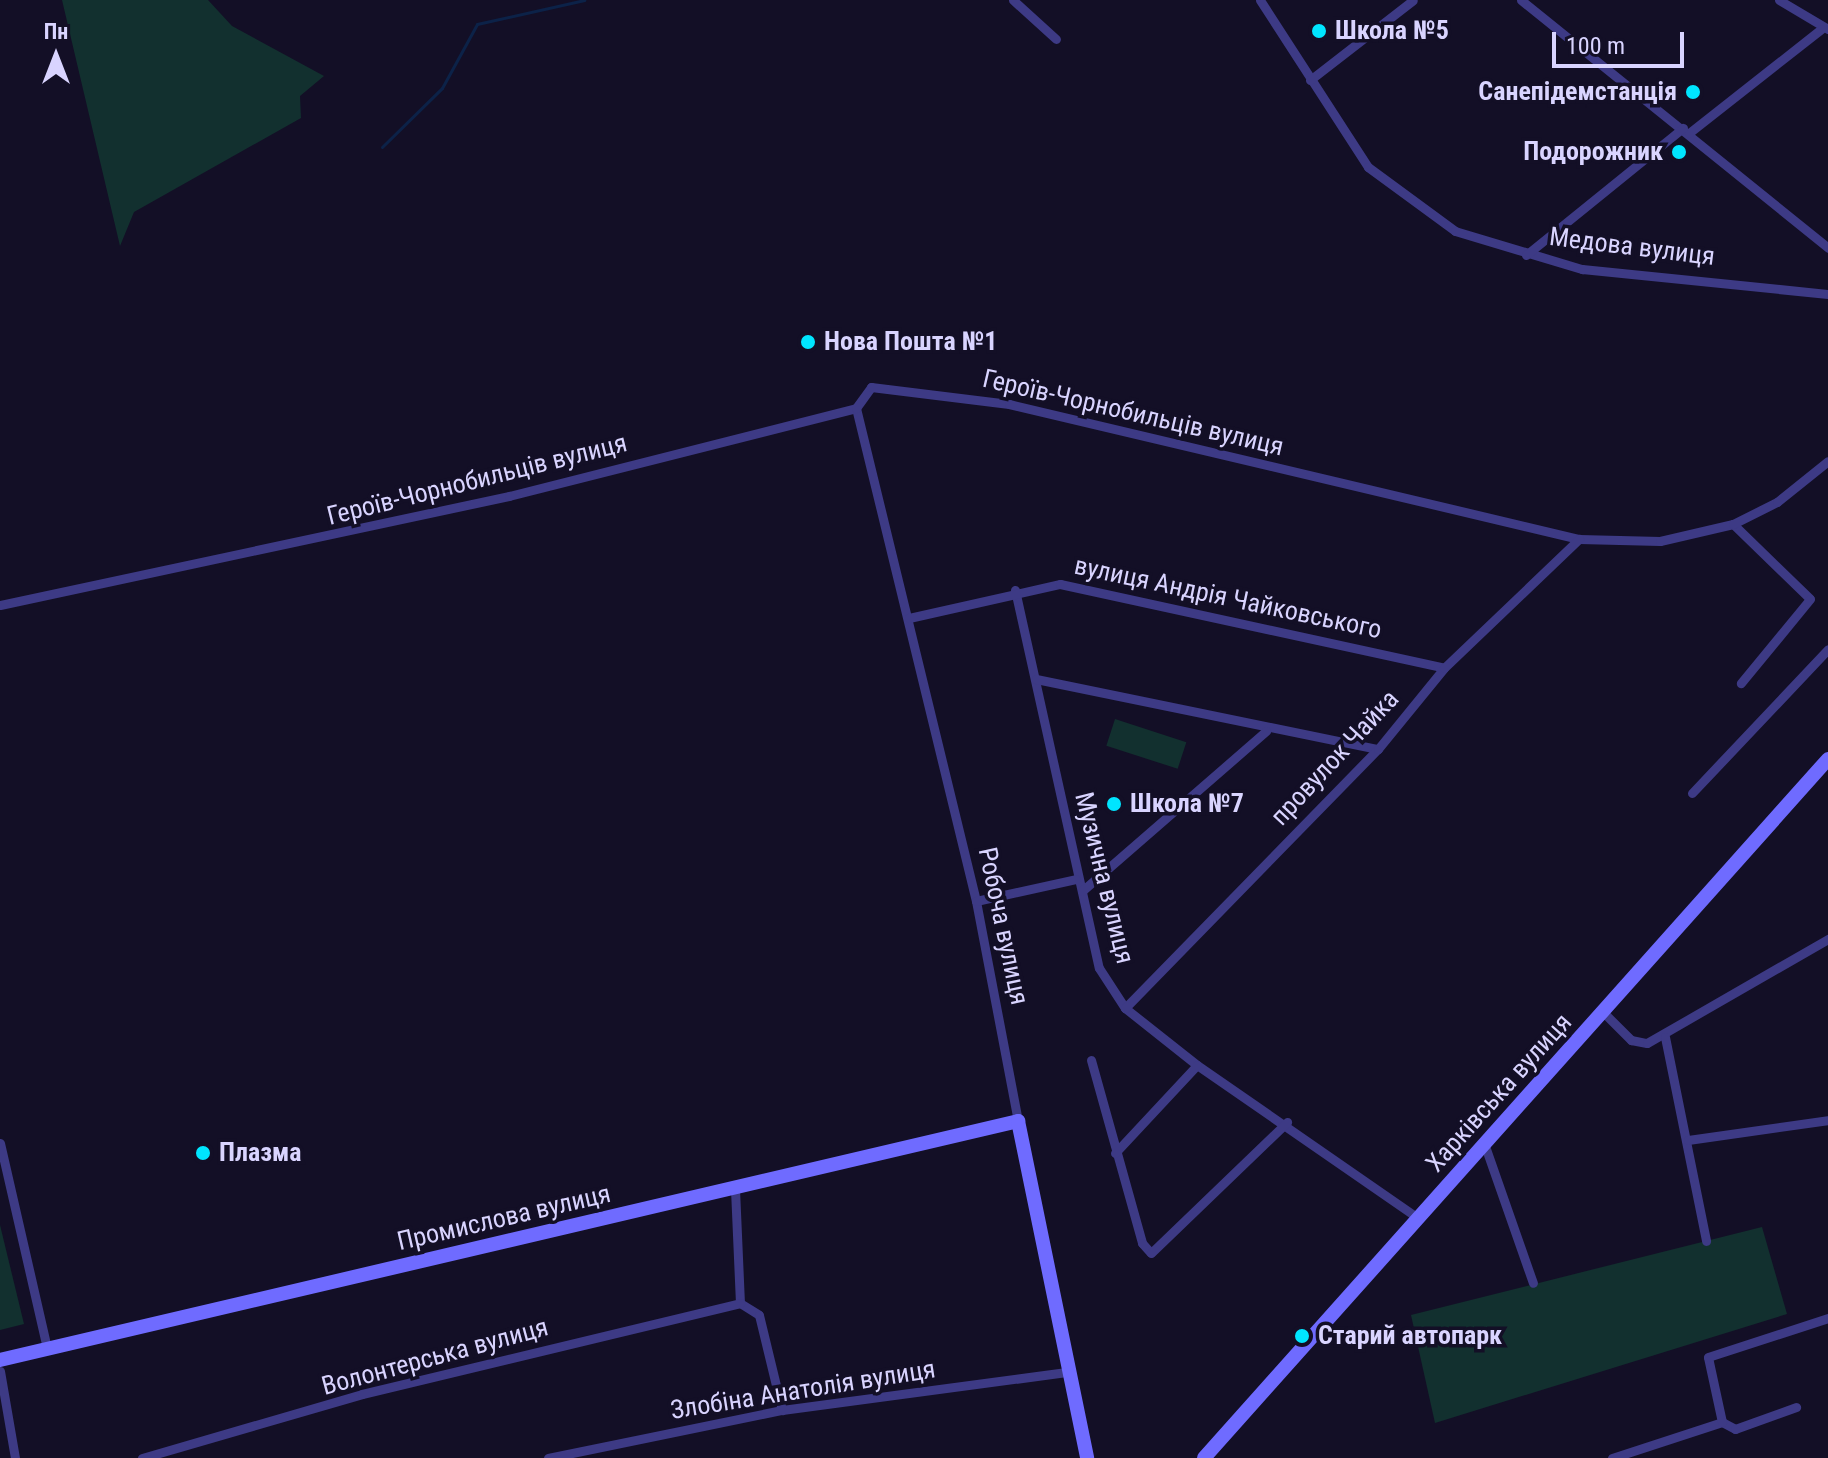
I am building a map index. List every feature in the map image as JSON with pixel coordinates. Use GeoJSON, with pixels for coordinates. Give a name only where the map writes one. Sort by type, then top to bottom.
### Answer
{"type":"FeatureCollection","features":[{"type":"Feature","properties":{"kind":"street"},"geometry":{"type":"LineString","coordinates":[[1013,0],[1056,39]]}},
{"type":"Feature","properties":{"kind":"street","name":"Медова вулиця"},"geometry":{"type":"LineString","coordinates":[[1260,0],[1368,167],[1395,192],[1455,231],[1526,255],[1582,269],[1828,294]]}},
{"type":"Feature","properties":{"kind":"street"},"geometry":{"type":"LineString","coordinates":[[1310,80],[1413,0]]}},
{"type":"Feature","properties":{"kind":"street"},"geometry":{"type":"LineString","coordinates":[[1521,0],[1828,248]]}},
{"type":"Feature","properties":{"kind":"street"},"geometry":{"type":"LineString","coordinates":[[1526,255],[1824,29],[1779,0]]}},
{"type":"Feature","properties":{"kind":"street","name":"Героїв-Чорнобильців вулиця"},"geometry":{"type":"LineString","coordinates":[[0,605],[363,532],[856,408],[871,387],[893,386],[1009,404],[1579,539],[1660,541],[1733,524],[1777,502],[1828,461]]}},
{"type":"Feature","properties":{"kind":"street","name":"Робоча вулиця"},"geometry":{"type":"LineString","coordinates":[[856,408],[976,901],[1066,1372],[1087,1458]]}},
{"type":"Feature","properties":{"kind":"street"},"geometry":{"type":"LineString","coordinates":[[1733,524],[1810,599],[1741,683]]}},
{"type":"Feature","properties":{"kind":"street","name":"провулок Чайка"},"geometry":{"type":"LineString","coordinates":[[1125,1008],[1378,749],[1444,668],[1579,539]]}},
{"type":"Feature","properties":{"kind":"street","name":"вулиця Андрія Чайковського"},"geometry":{"type":"LineString","coordinates":[[909,618],[1015,590],[1060,584],[1128,596],[1444,668]]}},
{"type":"Feature","properties":{"kind":"street","name":"Музична вулиця"},"geometry":{"type":"LineString","coordinates":[[1015,590],[1076,879],[1082,891],[1099,968],[1125,1008],[1197,1065],[1287,1122],[1418,1218]]}},
{"type":"Feature","properties":{"kind":"street"},"geometry":{"type":"LineString","coordinates":[[1692,793],[1828,649]]}},
{"type":"Feature","properties":{"kind":"street"},"geometry":{"type":"LineString","coordinates":[[1036,679],[1266,731],[1378,749]]}},
{"type":"Feature","properties":{"kind":"street"},"geometry":{"type":"LineString","coordinates":[[1082,891],[1266,731]]}},
{"type":"Feature","properties":{"kind":"street","name":"Харківська вулиця"},"geometry":{"type":"LineString","coordinates":[[1204,1458],[1828,759]]}},
{"type":"Feature","properties":{"kind":"street"},"geometry":{"type":"LineString","coordinates":[[976,901],[1076,879]]}},
{"type":"Feature","properties":{"kind":"street"},"geometry":{"type":"LineString","coordinates":[[1603,1012],[1631,1040],[1665,1037],[1828,939]]}},
{"type":"Feature","properties":{"kind":"street"},"geometry":{"type":"LineString","coordinates":[[1665,1037],[1706,1241]]}},
{"type":"Feature","properties":{"kind":"street"},"geometry":{"type":"LineString","coordinates":[[1091,1060],[1115,1153],[1151,1253],[1287,1122]]}},
{"type":"Feature","properties":{"kind":"street"},"geometry":{"type":"LineString","coordinates":[[1115,1153],[1197,1065]]}},
{"type":"Feature","properties":{"kind":"street"},"geometry":{"type":"LineString","coordinates":[[1688,1140],[1828,1120]]}},
{"type":"Feature","properties":{"kind":"street","name":"Промислова вулиця"},"geometry":{"type":"LineString","coordinates":[[0,1360],[1018,1121]]}},
{"type":"Feature","properties":{"kind":"street"},"geometry":{"type":"LineString","coordinates":[[0,1143],[47,1349]]}},
{"type":"Feature","properties":{"kind":"street"},"geometry":{"type":"LineString","coordinates":[[1485,1146],[1533,1283]]}},
{"type":"Feature","properties":{"kind":"street"},"geometry":{"type":"LineString","coordinates":[[735,1189],[740,1303],[759,1315],[782,1410]]}},
{"type":"Feature","properties":{"kind":"street","name":"Волонтерська вулиця"},"geometry":{"type":"LineString","coordinates":[[142,1458],[362,1394],[740,1303]]}},
{"type":"Feature","properties":{"kind":"street"},"geometry":{"type":"LineString","coordinates":[[1722,1422],[1708,1357],[1828,1318]]}},
{"type":"Feature","properties":{"kind":"street"},"geometry":{"type":"LineString","coordinates":[[0,1371],[15,1458]]}},
{"type":"Feature","properties":{"kind":"street","name":"Злобіна Анатолія вулиця"},"geometry":{"type":"LineString","coordinates":[[548,1458],[782,1410],[1066,1372]]}},
{"type":"Feature","properties":{"kind":"street"},"geometry":{"type":"LineString","coordinates":[[1612,1458],[1722,1422],[1735,1429],[1796,1407]]}},
{"type":"Feature","properties":{"kind":"green space"},"geometry":{"type":"Polygon","coordinates":[[[62,0],[208,0],[232,26],[324,76],[300,96],[301,118],[134,212],[120,246],[62,0]]]}},
{"type":"Feature","properties":{"kind":"green space"},"geometry":{"type":"Polygon","coordinates":[[[1115,719],[1186,742],[1178,769],[1106,746],[1115,719]]]}},
{"type":"Feature","properties":{"kind":"green space"},"geometry":{"type":"Polygon","coordinates":[[[0,1225],[24,1324],[0,1330],[0,1225]]]}},
{"type":"Feature","properties":{"kind":"green space"},"geometry":{"type":"Polygon","coordinates":[[[1762,1227],[1787,1314],[1435,1423],[1411,1315],[1762,1227]]]}},
{"type":"Feature","properties":{"kind":"waterway"},"geometry":{"type":"LineString","coordinates":[[382,147],[442,88],[477,24],[584,0]]}},
{"type":"Feature","properties":{"kind":"place","name":"Школа №5"},"geometry":{"type":"Point","coordinates":[1319,31]}},
{"type":"Feature","properties":{"kind":"place","name":"Санепідемстанція"},"geometry":{"type":"Point","coordinates":[1693,92]}},
{"type":"Feature","properties":{"kind":"place","name":"Подорожник"},"geometry":{"type":"Point","coordinates":[1679,152]}},
{"type":"Feature","properties":{"kind":"place","name":"Нова Пошта №1"},"geometry":{"type":"Point","coordinates":[808,342]}},
{"type":"Feature","properties":{"kind":"place","name":"Школа №7"},"geometry":{"type":"Point","coordinates":[1114,804]}},
{"type":"Feature","properties":{"kind":"place","name":"Плазма"},"geometry":{"type":"Point","coordinates":[203,1153]}},
{"type":"Feature","properties":{"kind":"place","name":"Старий автопарк"},"geometry":{"type":"Point","coordinates":[1302,1336]}}]}
